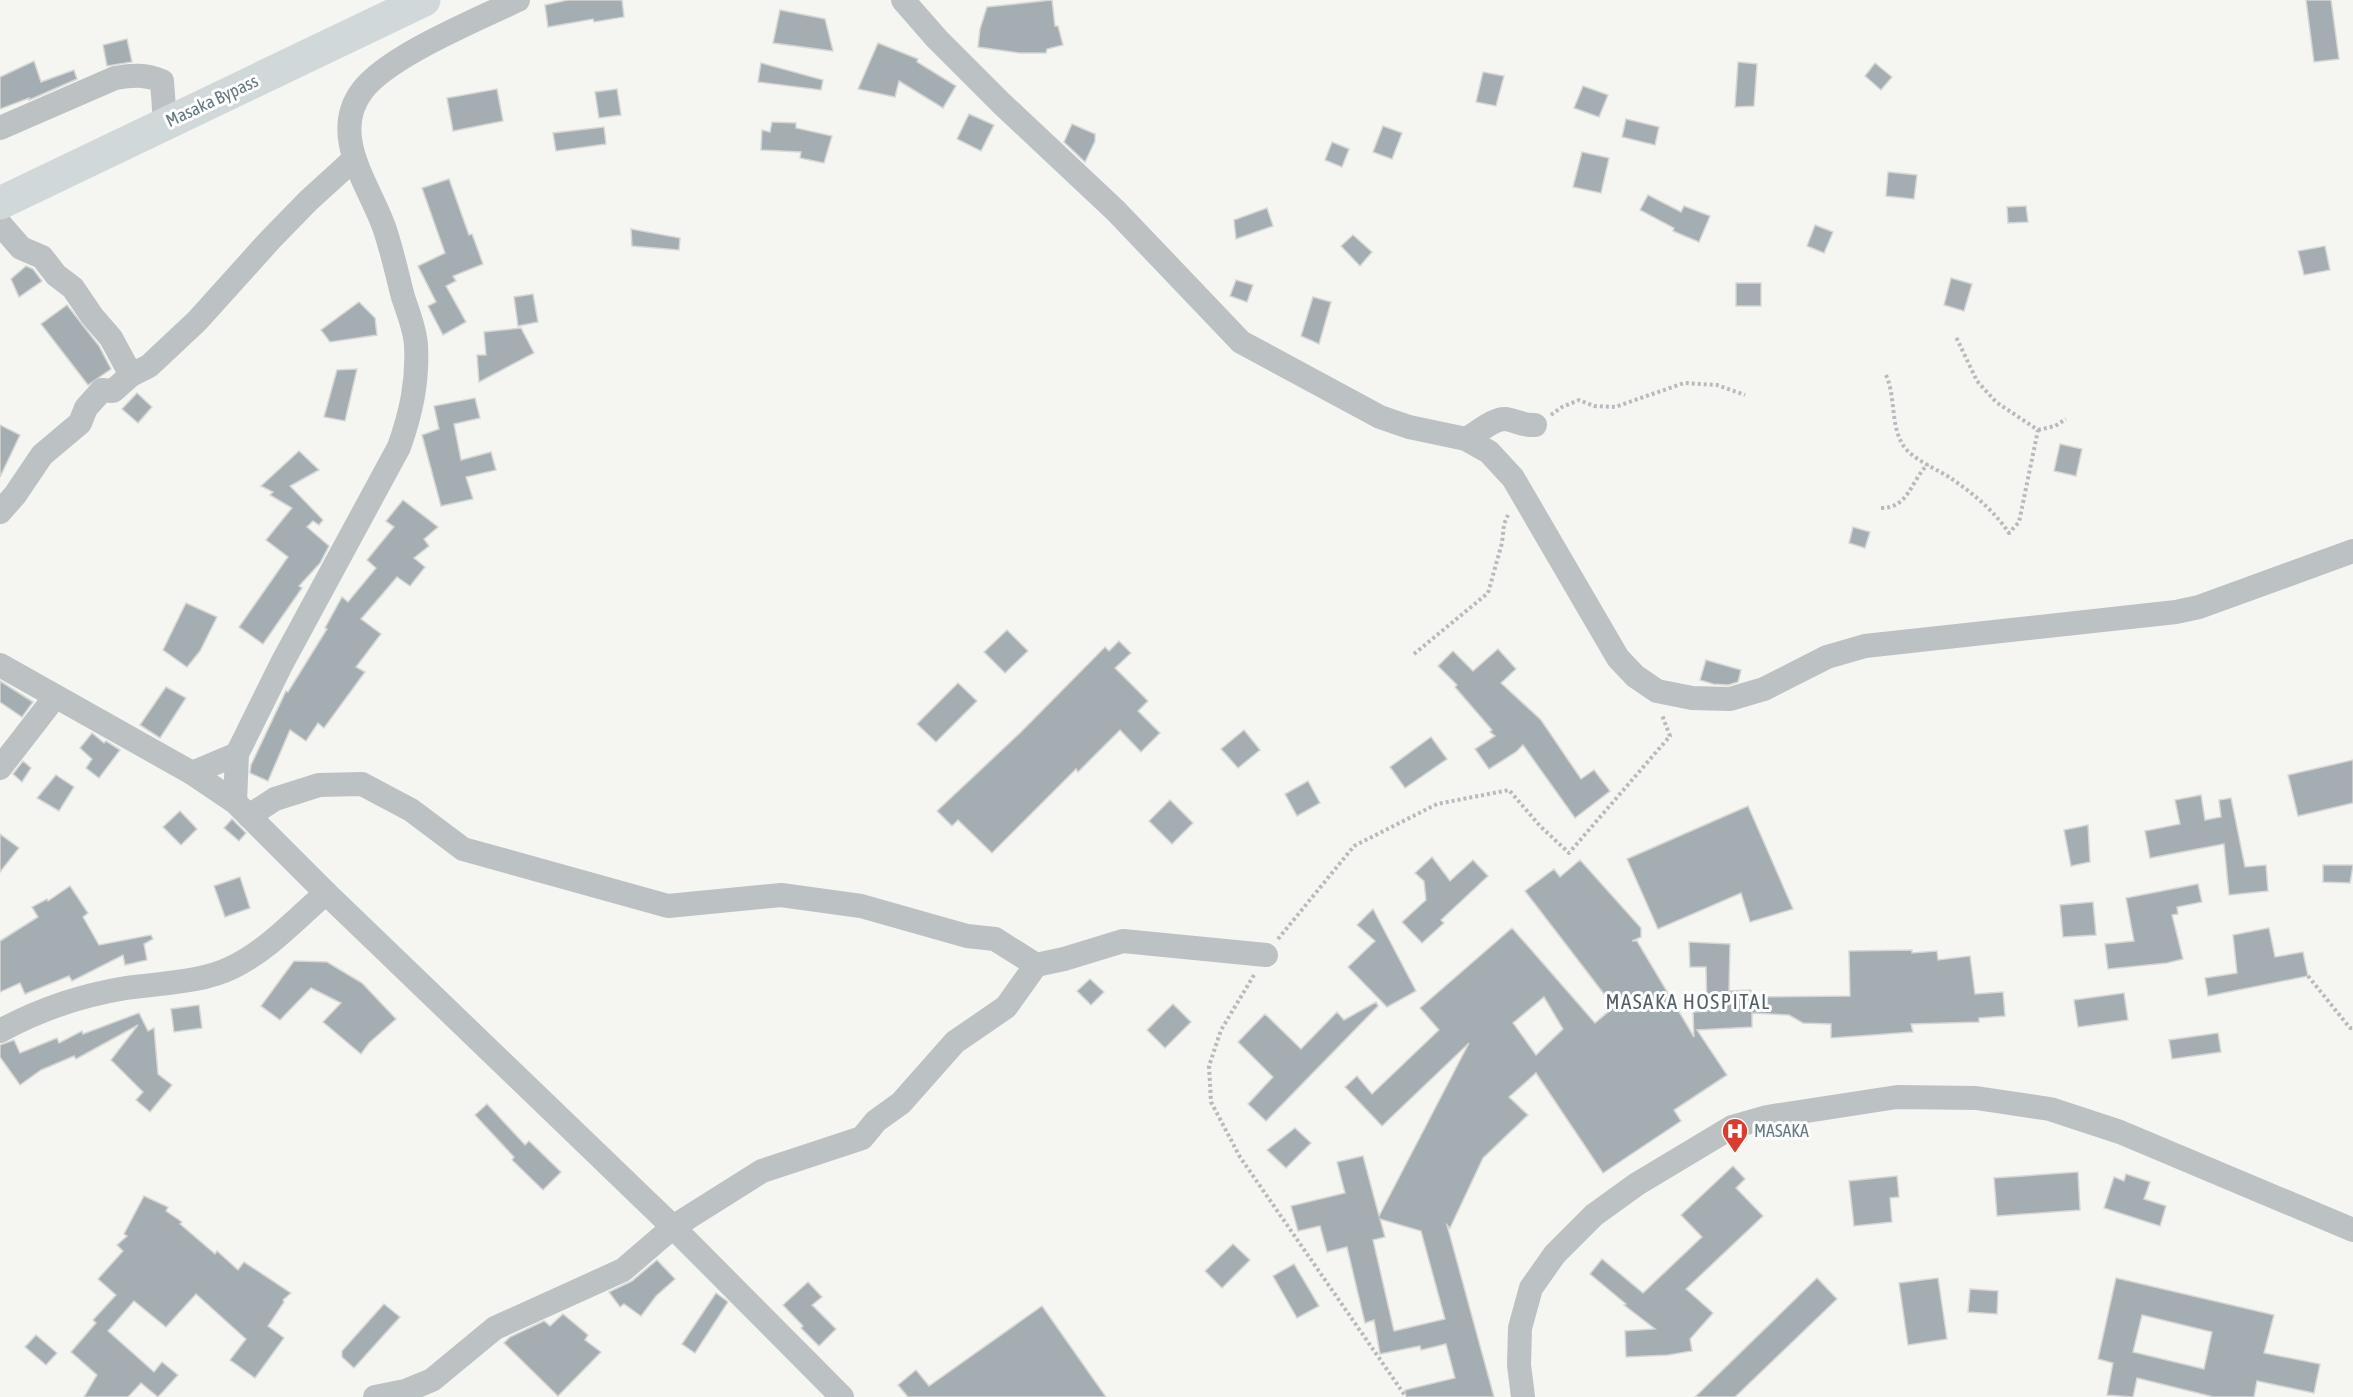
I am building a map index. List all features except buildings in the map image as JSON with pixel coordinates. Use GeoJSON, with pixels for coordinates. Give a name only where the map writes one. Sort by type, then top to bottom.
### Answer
{"type":"FeatureCollection","features":[{"type":"Feature","properties":{"kind":"highway","name":"Masaka Bypass"},"geometry":{"type":"LineString","coordinates":[[0,203],[424,0]]}},
{"type":"Feature","properties":{"kind":"street"},"geometry":{"type":"LineString","coordinates":[[242,809],[237,754],[282,663],[399,447],[410,417],[416,383],[416,343],[384,227],[351,151],[349,130],[353,110],[361,92],[377,75],[420,49],[518,0]]}},
{"type":"Feature","properties":{"kind":"street"},"geometry":{"type":"LineString","coordinates":[[903,0],[937,39],[1116,211],[1241,342],[1380,417],[1409,427],[1466,439],[1489,452],[1513,478],[1618,658],[1635,675],[1657,691],[1692,698],[1730,699],[1764,689],[1827,657],[1865,646],[2176,612],[2199,607],[2353,550]]}},
{"type":"Feature","properties":{"kind":"street"},"geometry":{"type":"LineString","coordinates":[[0,128],[115,78],[133,74],[150,76],[162,81],[165,123]]}},
{"type":"Feature","properties":{"kind":"street"},"geometry":{"type":"LineString","coordinates":[[0,512],[15,495],[42,455],[80,423],[86,408],[102,390],[113,391],[131,375],[149,366],[197,321],[308,201],[354,159]]}},
{"type":"Feature","properties":{"kind":"street"},"geometry":{"type":"LineString","coordinates":[[0,224],[21,248],[42,257],[56,275],[73,288],[92,316],[111,338],[131,375]]}},
{"type":"Feature","properties":{"kind":"street"},"geometry":{"type":"LineString","coordinates":[[1466,439],[1499,420],[1507,419],[1520,424],[1535,425]]}},
{"type":"Feature","properties":{"kind":"street"},"geometry":{"type":"LineString","coordinates":[[0,665],[192,773],[242,809],[326,893],[673,1227],[842,1397]]}},
{"type":"Feature","properties":{"kind":"street"},"geometry":{"type":"LineString","coordinates":[[0,768],[55,697]]}},
{"type":"Feature","properties":{"kind":"street"},"geometry":{"type":"LineString","coordinates":[[192,773],[237,754]]}},
{"type":"Feature","properties":{"kind":"street"},"geometry":{"type":"LineString","coordinates":[[242,809],[318,785],[362,784],[411,810],[463,849],[668,906],[781,895],[861,906],[967,936],[995,939],[1036,965]]}},
{"type":"Feature","properties":{"kind":"street"},"geometry":{"type":"LineString","coordinates":[[0,1031],[16,1022],[88,997],[123,989],[201,978],[233,968],[266,945],[326,893]]}},
{"type":"Feature","properties":{"kind":"street"},"geometry":{"type":"LineString","coordinates":[[375,1397],[405,1391],[432,1380],[495,1328],[623,1270],[673,1227],[762,1171],[861,1138],[876,1121],[901,1103],[955,1042],[1006,1008],[1036,965],[1123,941],[1266,954]]}},
{"type":"Feature","properties":{"kind":"street"},"geometry":{"type":"LineString","coordinates":[[1523,1397],[1519,1365],[1520,1328],[1531,1288],[1555,1254],[1594,1215],[1637,1184],[1732,1127],[1767,1117],[1897,1097],[1976,1098],[2050,1109],[2120,1132],[2353,1230]]}},
{"type":"Feature","properties":{"kind":"path"},"geometry":{"type":"LineString","coordinates":[[1956,336],[1977,381],[1996,402],[2038,430],[2055,426],[2066,418]]}},
{"type":"Feature","properties":{"kind":"path"},"geometry":{"type":"LineString","coordinates":[[1886,375],[1892,388],[1897,434],[1904,448],[1953,480],[1997,515],[2009,532],[2019,522],[2038,430]]}},
{"type":"Feature","properties":{"kind":"path"},"geometry":{"type":"LineString","coordinates":[[1535,425],[1562,407],[1579,400],[1594,406],[1615,406],[1684,383],[1717,385],[1745,395]]}},
{"type":"Feature","properties":{"kind":"path"},"geometry":{"type":"LineString","coordinates":[[1881,508],[1893,508],[1903,502],[1918,474],[1928,464]]}},
{"type":"Feature","properties":{"kind":"path"},"geometry":{"type":"LineString","coordinates":[[1414,654],[1488,593],[1502,543],[1504,524],[1511,510],[1523,495]]}},
{"type":"Feature","properties":{"kind":"path"},"geometry":{"type":"LineString","coordinates":[[1406,1397],[1240,1157],[1211,1102],[1209,1066],[1221,1030],[1266,954],[1354,846],[1437,804],[1509,790],[1540,826],[1569,853],[1670,736],[1651,686]]}},
{"type":"Feature","properties":{"kind":"path"},"geometry":{"type":"LineString","coordinates":[[2308,976],[2350,1028],[2353,1028]]}},
{"type":"Feature","properties":{"kind":"place","name":"MASAKA"},"geometry":{"type":"Point","coordinates":[1735,1154]}},
{"type":"Feature","properties":{"kind":"district","name":"MASAKA HOSPITAL"},"geometry":{"type":"Point","coordinates":[1688,1002]}}]}
